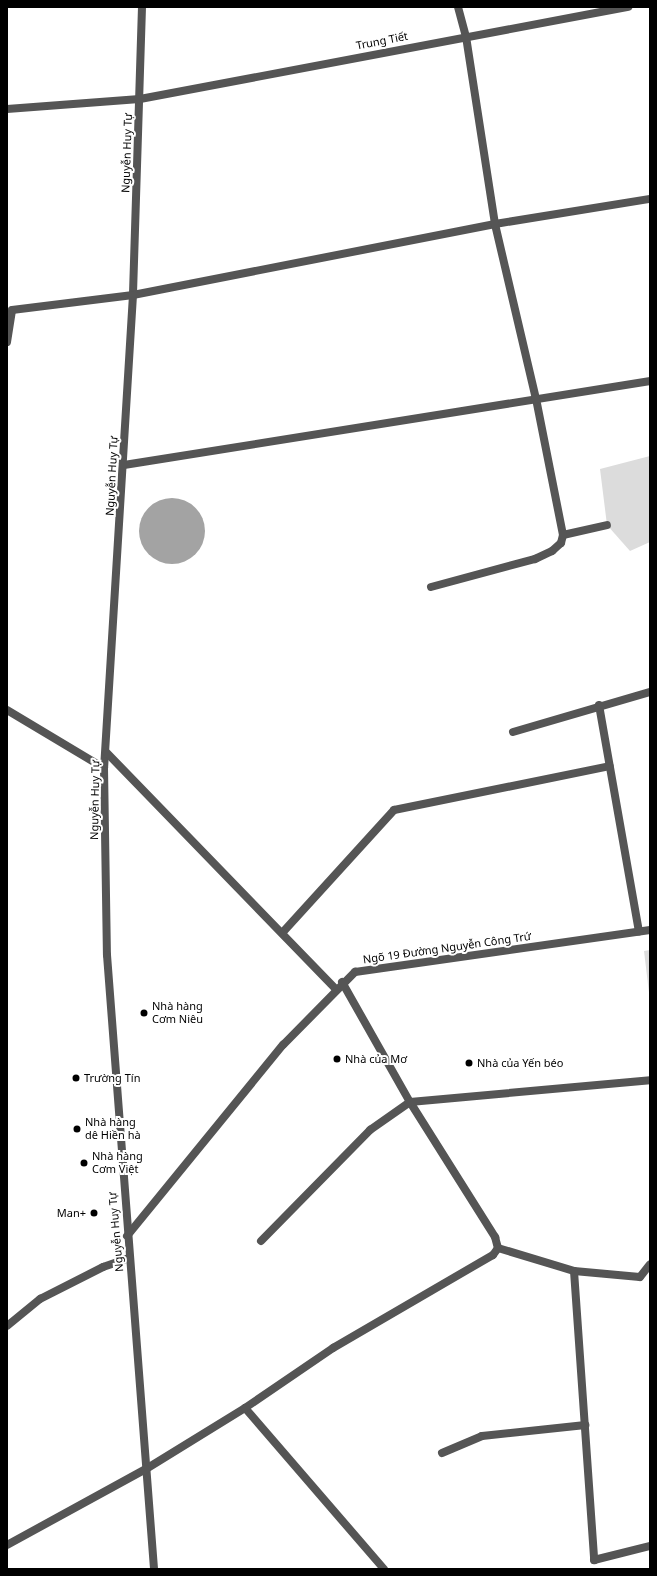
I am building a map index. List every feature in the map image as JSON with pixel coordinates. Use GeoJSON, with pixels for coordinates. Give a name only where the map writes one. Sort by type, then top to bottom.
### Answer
{"type":"FeatureCollection","features":[{"type":"Feature","properties":{"kind":"street","name":"Nguyễn Huy Tự"},"geometry":{"type":"LineString","coordinates":[[142,7],[133,295],[107,753],[104,768],[107,955],[127,1236],[154,1569]]}},
{"type":"Feature","properties":{"kind":"street"},"geometry":{"type":"LineString","coordinates":[[431,587],[535,559],[552,551],[561,543],[563,535],[536,399],[495,224],[466,36],[458,7]]}},
{"type":"Feature","properties":{"kind":"street","name":"Trung Tiết"},"geometry":{"type":"LineString","coordinates":[[7,109],[140,99],[466,36],[628,7]]}},
{"type":"Feature","properties":{"kind":"street"},"geometry":{"type":"LineString","coordinates":[[7,342],[10,310],[133,295],[495,224],[650,199]]}},
{"type":"Feature","properties":{"kind":"street"},"geometry":{"type":"LineString","coordinates":[[124,465],[650,381]]}},
{"type":"Feature","properties":{"kind":"street"},"geometry":{"type":"LineString","coordinates":[[563,535],[607,525]]}},
{"type":"Feature","properties":{"kind":"street"},"geometry":{"type":"LineString","coordinates":[[513,732],[599,705],[650,692]]}},
{"type":"Feature","properties":{"kind":"street"},"geometry":{"type":"LineString","coordinates":[[599,705],[639,932]]}},
{"type":"Feature","properties":{"kind":"street"},"geometry":{"type":"LineString","coordinates":[[7,710],[104,768]]}},
{"type":"Feature","properties":{"kind":"street"},"geometry":{"type":"LineString","coordinates":[[107,753],[283,932],[336,989]]}},
{"type":"Feature","properties":{"kind":"street"},"geometry":{"type":"LineString","coordinates":[[283,932],[394,810],[610,766]]}},
{"type":"Feature","properties":{"kind":"street","name":"Ngõ 19 Đường Nguyễn Công Trứ"},"geometry":{"type":"LineString","coordinates":[[127,1236],[283,1045],[342,982],[355,972],[650,930]]}},
{"type":"Feature","properties":{"kind":"street"},"geometry":{"type":"LineString","coordinates":[[342,982],[410,1102],[495,1237],[498,1248]]}},
{"type":"Feature","properties":{"kind":"street"},"geometry":{"type":"LineString","coordinates":[[261,1241],[370,1130],[410,1102],[650,1080]]}},
{"type":"Feature","properties":{"kind":"street"},"geometry":{"type":"LineString","coordinates":[[498,1248],[574,1271],[640,1277],[650,1264]]}},
{"type":"Feature","properties":{"kind":"street"},"geometry":{"type":"LineString","coordinates":[[7,1545],[146,1469],[245,1408],[333,1348],[493,1255],[498,1248]]}},
{"type":"Feature","properties":{"kind":"street"},"geometry":{"type":"LineString","coordinates":[[7,1326],[40,1299],[102,1267],[129,1258]]}},
{"type":"Feature","properties":{"kind":"street"},"geometry":{"type":"LineString","coordinates":[[574,1271],[594,1560],[650,1546]]}},
{"type":"Feature","properties":{"kind":"street"},"geometry":{"type":"LineString","coordinates":[[245,1408],[384,1569]]}},
{"type":"Feature","properties":{"kind":"street"},"geometry":{"type":"LineString","coordinates":[[442,1453],[482,1436],[585,1425]]}},
{"type":"Feature","properties":{"kind":"shaded area"},"geometry":{"type":"Polygon","coordinates":[[[650,456],[650,542],[630,551],[607,525],[600,469],[650,456]]]}},
{"type":"Feature","properties":{"kind":"shaded area"},"geometry":{"type":"Polygon","coordinates":[[[172,498],[184,501],[195,508],[202,519],[205,531],[202,543],[195,554],[184,561],[172,564],[160,561],[149,554],[142,543],[139,531],[142,519],[149,508],[160,501],[172,498]]]}},
{"type":"Feature","properties":{"kind":"shaded area"},"geometry":{"type":"Polygon","coordinates":[[[650,950],[650,1001],[644,951],[650,950]]]}},
{"type":"Feature","properties":{"kind":"place","name":"Nhà hàng Cơm Niêu"},"geometry":{"type":"Point","coordinates":[144,1013]}},
{"type":"Feature","properties":{"kind":"place","name":"Nhà của Mơ"},"geometry":{"type":"Point","coordinates":[337,1059]}},
{"type":"Feature","properties":{"kind":"place","name":"Nhà của Yến béo"},"geometry":{"type":"Point","coordinates":[469,1063]}},
{"type":"Feature","properties":{"kind":"place","name":"Trường Tín"},"geometry":{"type":"Point","coordinates":[76,1078]}},
{"type":"Feature","properties":{"kind":"place","name":"Nhà hàng dê Hiền hà"},"geometry":{"type":"Point","coordinates":[77,1129]}},
{"type":"Feature","properties":{"kind":"place","name":"Nhà hàng Cơm Việt"},"geometry":{"type":"Point","coordinates":[84,1163]}},
{"type":"Feature","properties":{"kind":"place","name":"Man+"},"geometry":{"type":"Point","coordinates":[94,1213]}}]}
